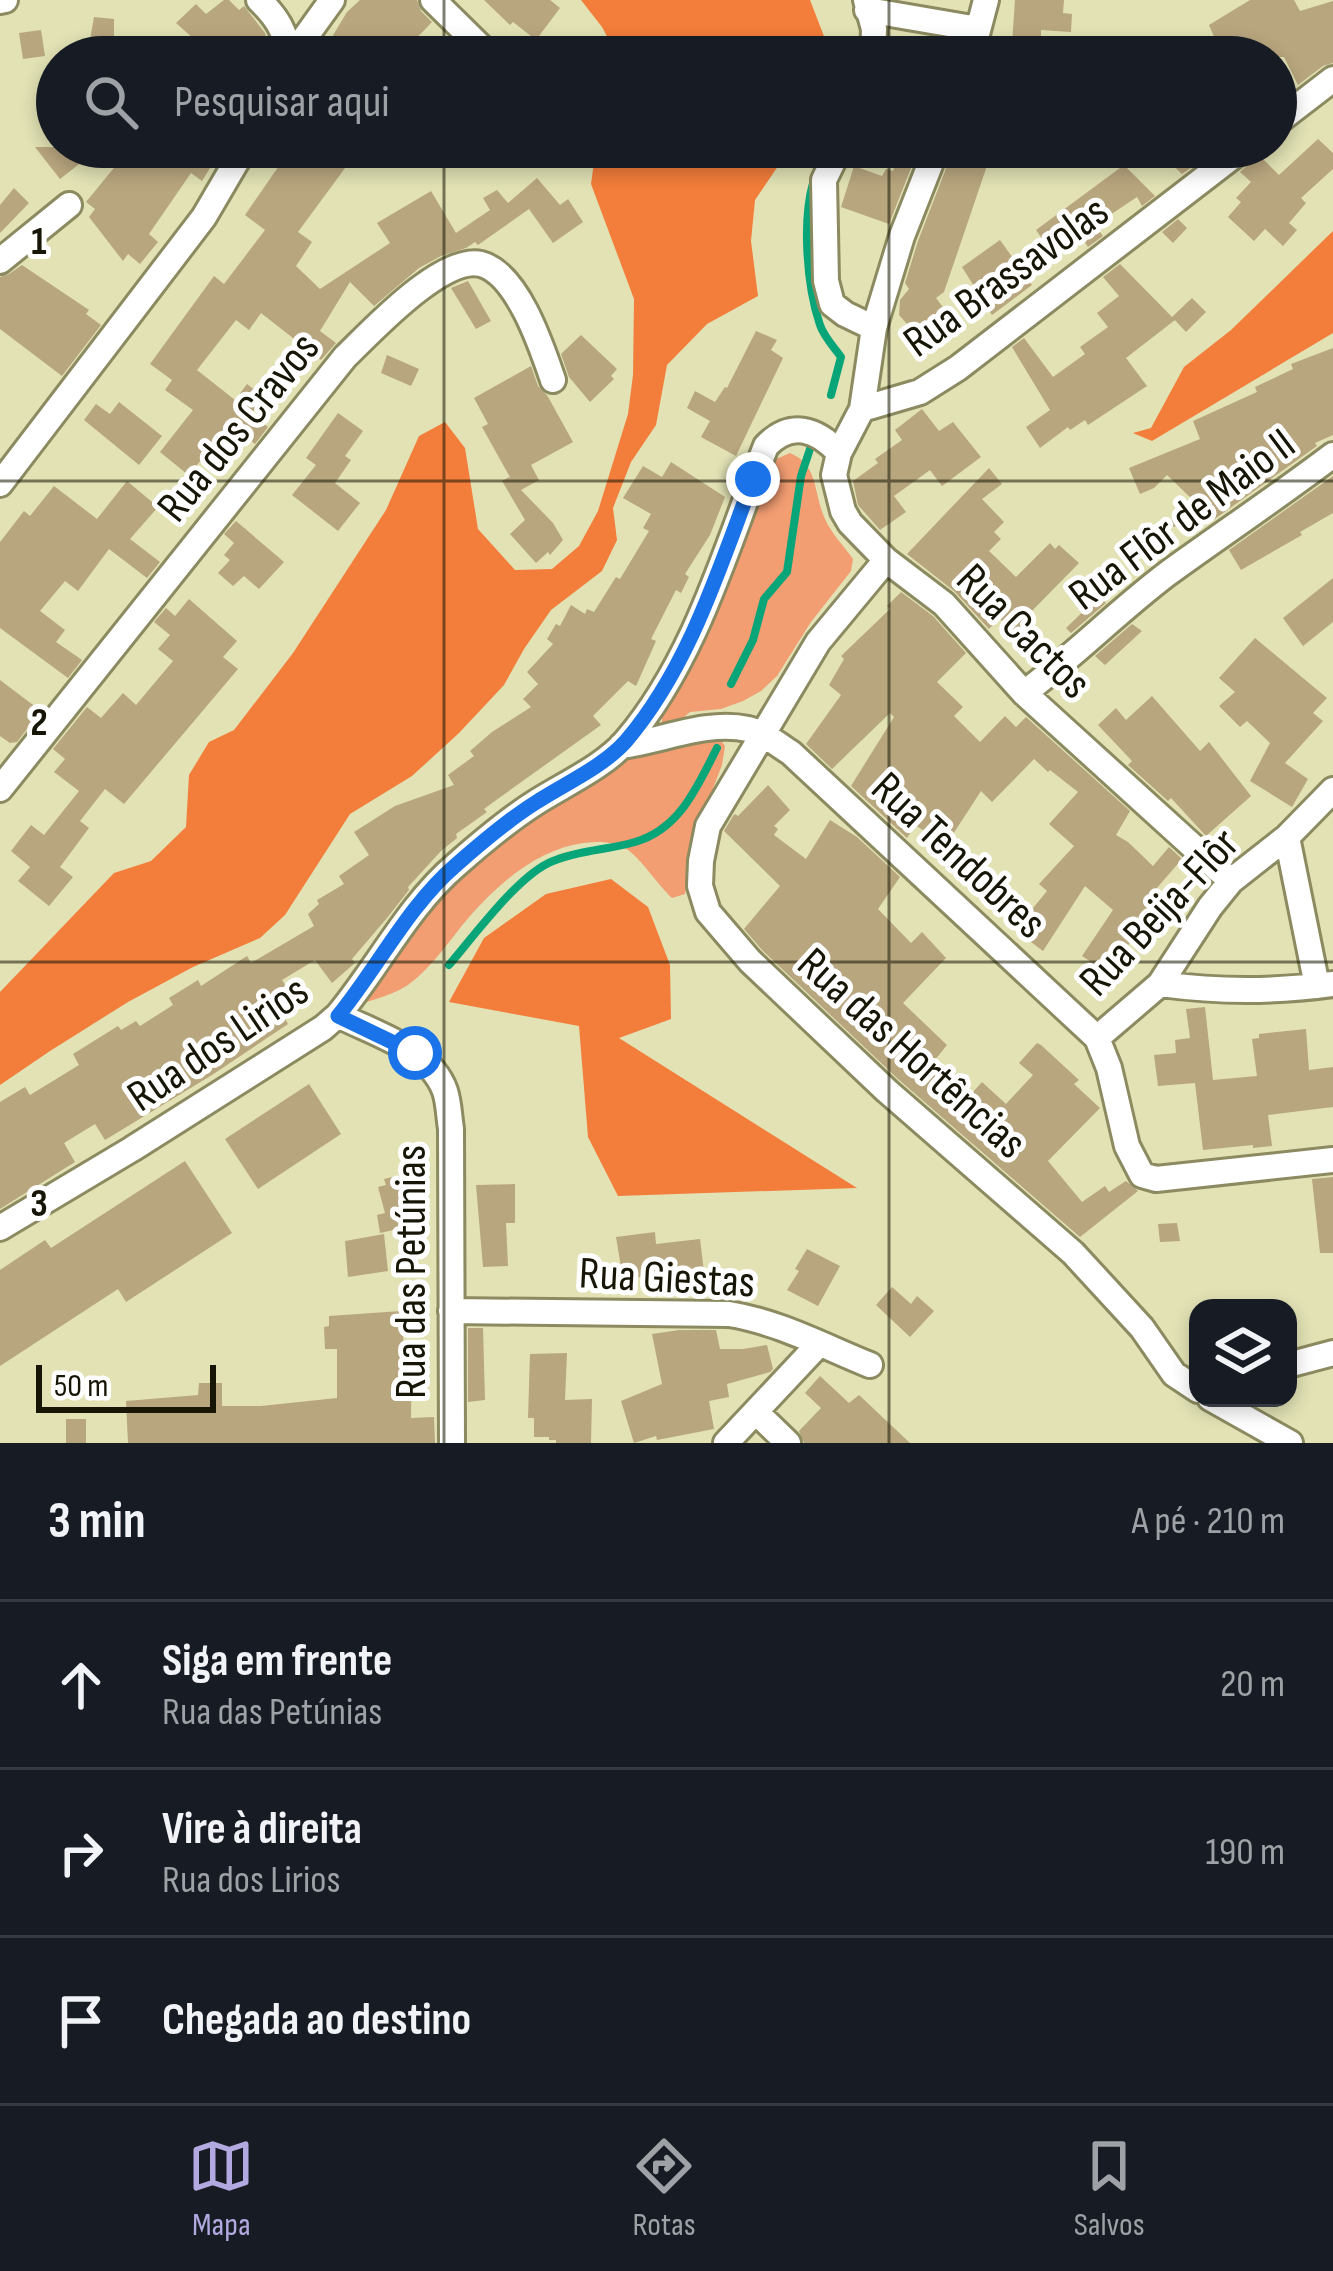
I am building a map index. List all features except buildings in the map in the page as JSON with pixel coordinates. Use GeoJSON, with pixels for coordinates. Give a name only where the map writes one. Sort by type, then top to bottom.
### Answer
{"type":"FeatureCollection","features":[{"type":"Feature","properties":{"kind":"street"},"geometry":{"type":"LineString","coordinates":[[259,0],[280,22],[285,36]]}},
{"type":"Feature","properties":{"kind":"street"},"geometry":{"type":"LineString","coordinates":[[305,36],[332,0]]}},
{"type":"Feature","properties":{"kind":"street"},"geometry":{"type":"LineString","coordinates":[[433,0],[470,36]]}},
{"type":"Feature","properties":{"kind":"street"},"geometry":{"type":"LineString","coordinates":[[976,36],[986,0]]}},
{"type":"Feature","properties":{"kind":"street"},"geometry":{"type":"LineString","coordinates":[[874,36],[867,5],[978,29]]}},
{"type":"Feature","properties":{"kind":"street"},"geometry":{"type":"LineString","coordinates":[[1297,107],[1333,80]]}},
{"type":"Feature","properties":{"kind":"street"},"geometry":{"type":"LineString","coordinates":[[0,484],[204,217],[233,168]]}},
{"type":"Feature","properties":{"kind":"street"},"geometry":{"type":"LineString","coordinates":[[830,168],[824,180],[826,281],[832,304],[874,328]]}},
{"type":"Feature","properties":{"kind":"street"},"geometry":{"type":"LineString","coordinates":[[839,453],[862,410],[874,328],[929,168]]}},
{"type":"Feature","properties":{"kind":"street","name":"Rua Brassavolas"},"geometry":{"type":"LineString","coordinates":[[862,410],[920,392],[958,368],[1218,168]]}},
{"type":"Feature","properties":{"kind":"street"},"geometry":{"type":"LineString","coordinates":[[0,261],[69,205]]}},
{"type":"Feature","properties":{"kind":"street","name":"Rua dos Cravos"},"geometry":{"type":"LineString","coordinates":[[5,772],[345,356],[407,299],[461,264],[479,264],[495,271],[536,332],[554,380]]}},
{"type":"Feature","properties":{"kind":"street","name":"Rua dos Lirios"},"geometry":{"type":"LineString","coordinates":[[0,1228],[338,1016],[425,896],[453,867],[529,807],[621,746],[652,708],[717,574],[766,446],[775,436],[799,428],[827,440],[839,453]]}},
{"type":"Feature","properties":{"kind":"street","name":"Rua Cactos"},"geometry":{"type":"LineString","coordinates":[[839,453],[834,475],[850,524],[886,560],[944,604],[1024,693],[1231,881]]}},
{"type":"Feature","properties":{"kind":"street","name":"Rua Flôr de Maio II"},"geometry":{"type":"LineString","coordinates":[[1024,693],[1168,574],[1333,455]]}},
{"type":"Feature","properties":{"kind":"street","name":"Rua das Hortências"},"geometry":{"type":"LineString","coordinates":[[886,560],[818,642],[708,826],[700,861],[700,886],[708,912],[751,961],[843,1049],[1073,1253],[1142,1328],[1174,1374],[1189,1384]]}},
{"type":"Feature","properties":{"kind":"street"},"geometry":{"type":"LineString","coordinates":[[621,746],[698,729],[746,729],[763,735]]}},
{"type":"Feature","properties":{"kind":"street","name":"Rua Tendobres"},"geometry":{"type":"LineString","coordinates":[[763,735],[790,753],[1097,1038]]}},
{"type":"Feature","properties":{"kind":"street","name":"Rua Beija-Flôr"},"geometry":{"type":"LineString","coordinates":[[1097,1038],[1160,984],[1231,881],[1287,837],[1333,790]]}},
{"type":"Feature","properties":{"kind":"street"},"geometry":{"type":"LineString","coordinates":[[1160,984],[1216,991],[1325,985],[1287,837]]}},
{"type":"Feature","properties":{"kind":"street","name":"Rua das Petúnias"},"geometry":{"type":"LineString","coordinates":[[338,1016],[415,1053],[435,1072],[446,1093],[451,1130],[452,1443]]}},
{"type":"Feature","properties":{"kind":"street"},"geometry":{"type":"LineString","coordinates":[[1097,1038],[1127,1146],[1142,1175],[1156,1179],[1333,1160]]}},
{"type":"Feature","properties":{"kind":"street","name":"Rua Giestas"},"geometry":{"type":"LineString","coordinates":[[451,1311],[729,1314],[758,1318],[870,1365]]}},
{"type":"Feature","properties":{"kind":"street"},"geometry":{"type":"LineString","coordinates":[[726,1443],[819,1344]]}},
{"type":"Feature","properties":{"kind":"street"},"geometry":{"type":"LineString","coordinates":[[1297,1363],[1333,1353]]}},
{"type":"Feature","properties":{"kind":"street"},"geometry":{"type":"LineString","coordinates":[[1228,1407],[1247,1443]]}},
{"type":"Feature","properties":{"kind":"street"},"geometry":{"type":"LineString","coordinates":[[1233,1407],[1290,1443]]}},
{"type":"Feature","properties":{"kind":"street"},"geometry":{"type":"LineString","coordinates":[[756,1412],[788,1443]]}},
{"type":"Feature","properties":{"kind":"shaded area"},"geometry":{"type":"Polygon","coordinates":[[[581,0],[810,0],[824,36],[607,36],[581,0]]]}},
{"type":"Feature","properties":{"kind":"shaded area"},"geometry":{"type":"Polygon","coordinates":[[[593,168],[777,168],[755,200],[751,241],[758,296],[707,324],[667,365],[656,425],[631,462],[613,508],[617,540],[602,571],[551,610],[504,685],[459,733],[412,776],[350,814],[285,915],[260,938],[128,1002],[0,1085],[0,992],[114,873],[151,861],[186,827],[189,775],[209,742],[234,730],[293,653],[386,510],[419,436],[445,422],[465,448],[478,529],[515,570],[552,569],[579,546],[598,511],[628,414],[633,375],[634,299],[591,184],[593,168]]]}},
{"type":"Feature","properties":{"kind":"shaded area"},"geometry":{"type":"Polygon","coordinates":[[[1333,231],[1333,333],[1152,441],[1133,433],[1151,428],[1184,367],[1231,330],[1333,231]]]}},
{"type":"Feature","properties":{"kind":"shaded area"},"geometry":{"type":"Polygon","coordinates":[[[790,453],[811,472],[825,519],[853,559],[851,571],[777,676],[761,691],[721,709],[690,712],[672,727],[662,727],[662,712],[761,478],[774,460],[790,453]]]}},
{"type":"Feature","properties":{"kind":"shaded area"},"geometry":{"type":"Polygon","coordinates":[[[718,736],[725,746],[722,765],[694,838],[685,894],[672,898],[633,854],[617,845],[595,842],[551,852],[494,892],[408,985],[366,1002],[365,994],[430,906],[459,873],[531,814],[622,760],[718,736]]]}},
{"type":"Feature","properties":{"kind":"shaded area"},"geometry":{"type":"Polygon","coordinates":[[[611,879],[648,907],[670,965],[671,1019],[619,1038],[857,1188],[618,1196],[588,1137],[579,1026],[449,1002],[484,938],[546,894],[611,879]]]}},
{"type":"Feature","properties":{"kind":"waterway"},"geometry":{"type":"LineString","coordinates":[[813,183],[807,235],[812,292],[822,329],[841,357],[831,395]]}},
{"type":"Feature","properties":{"kind":"waterway"},"geometry":{"type":"LineString","coordinates":[[731,684],[753,640],[764,599],[787,572],[801,476],[811,446]]}},
{"type":"Feature","properties":{"kind":"waterway"},"geometry":{"type":"LineString","coordinates":[[449,965],[498,907],[540,868],[573,855],[635,842],[664,827],[685,805],[717,748]]}},
{"type":"Feature","properties":{"kind":"route"},"geometry":{"type":"LineString","coordinates":[[415,1053],[338,1016],[425,896],[453,867],[529,807],[621,746],[652,708],[680,658],[753,479]]}}]}
